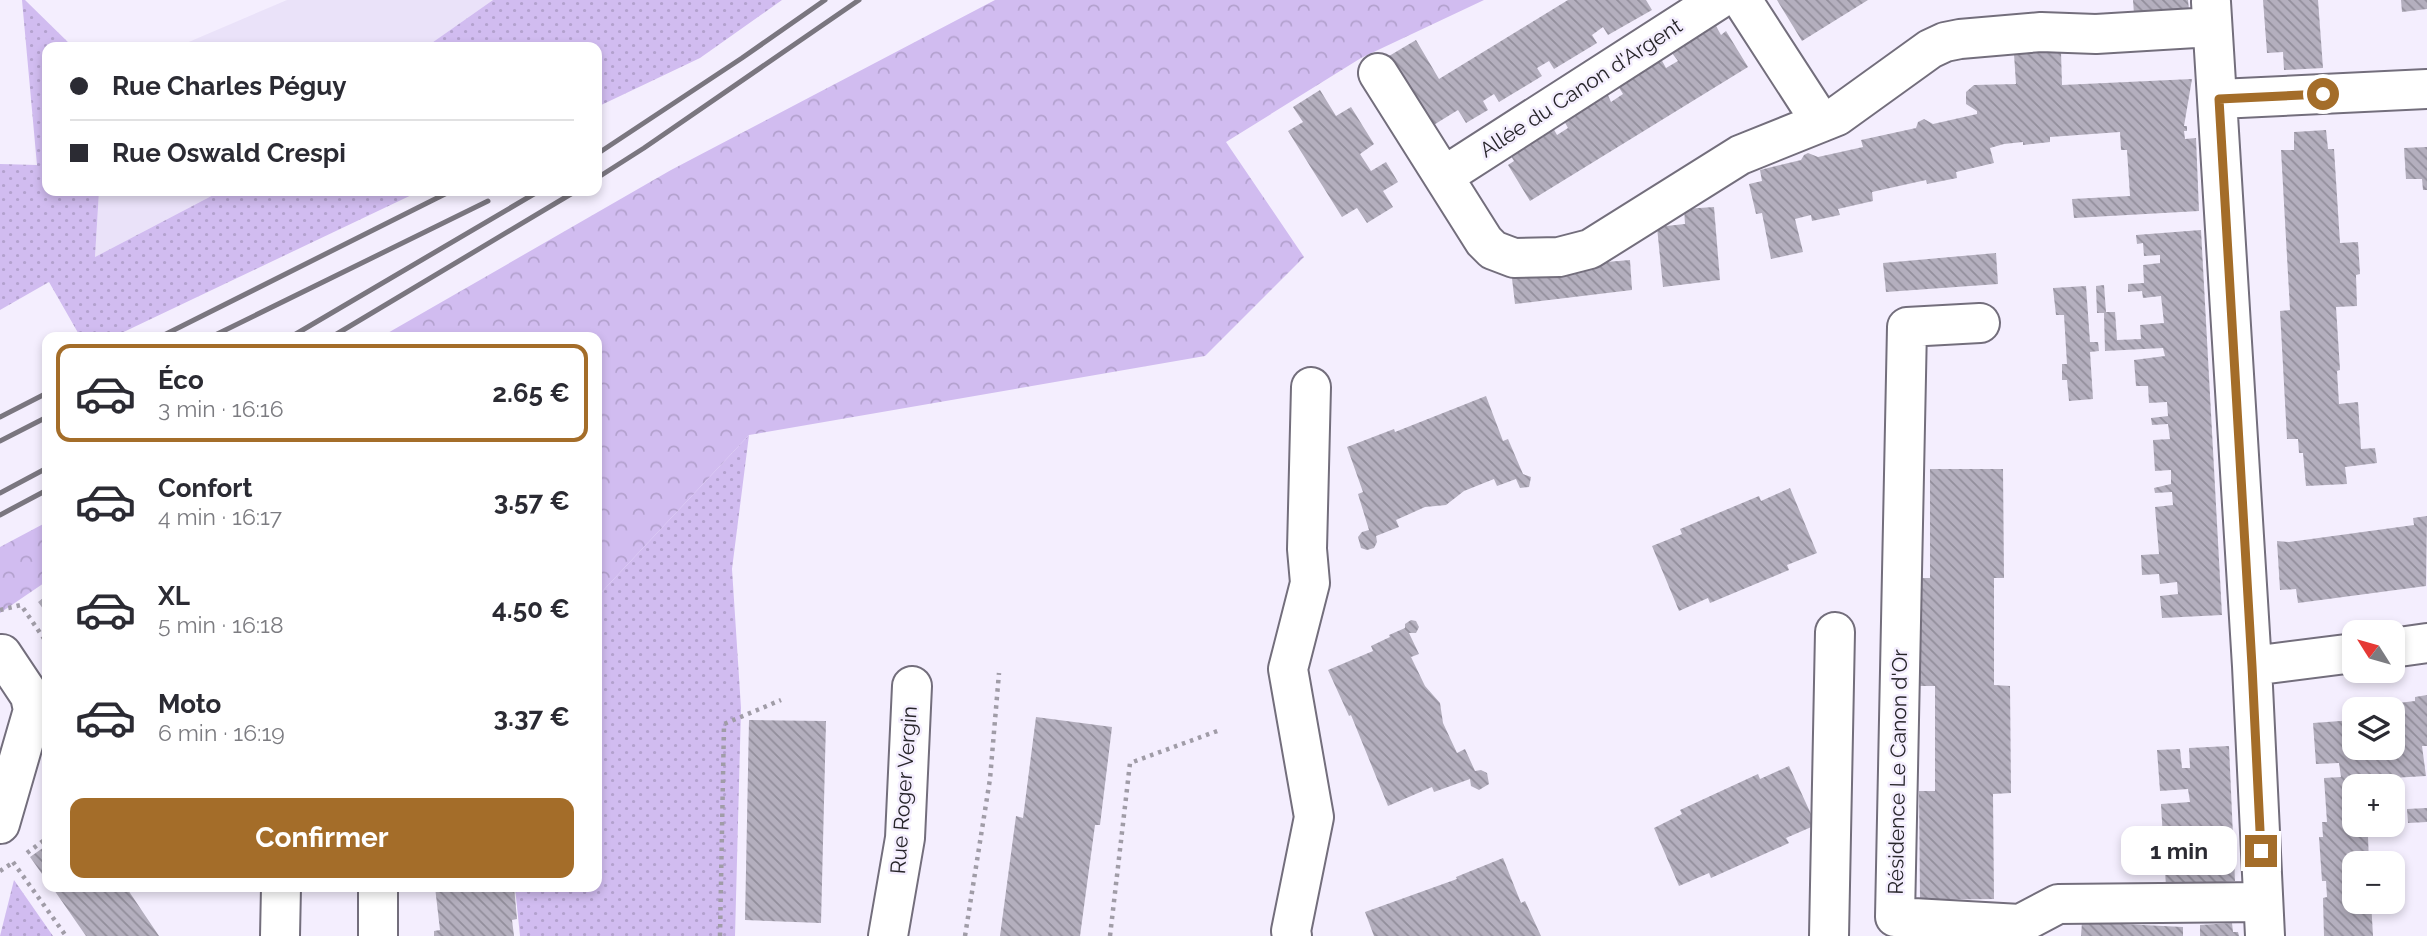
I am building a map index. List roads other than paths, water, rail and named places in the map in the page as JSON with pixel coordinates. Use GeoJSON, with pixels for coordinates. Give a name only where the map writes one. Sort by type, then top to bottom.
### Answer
{"type":"FeatureCollection","features":[{"type":"Feature","properties":{"kind":"street","name":"Allée du Canon d'Argent"},"geometry":{"type":"LineString","coordinates":[[1444,176],[1718,0]]}},
{"type":"Feature","properties":{"kind":"street"},"geometry":{"type":"LineString","coordinates":[[1742,0],[1821,122]]}},
{"type":"Feature","properties":{"kind":"street"},"geometry":{"type":"LineString","coordinates":[[1378,73],[1477,230],[1493,250],[1514,258],[1559,257],[1590,249],[1740,155],[1837,116],[1930,49],[1945,42],[2041,16],[2096,34],[2212,13],[2252,666],[2264,919]]}},
{"type":"Feature","properties":{"kind":"street"},"geometry":{"type":"LineString","coordinates":[[2219,99],[2427,89]]}},
{"type":"Feature","properties":{"kind":"street","name":"Résidence Le Canon d'Or"},"geometry":{"type":"LineString","coordinates":[[1980,323],[1907,327],[1895,917],[2020,924],[2058,904],[2264,919]]}},
{"type":"Feature","properties":{"kind":"street"},"geometry":{"type":"LineString","coordinates":[[1292,936],[1314,817],[1289,669],[1310,583],[1307,549],[1311,387]]}},
{"type":"Feature","properties":{"kind":"street"},"geometry":{"type":"LineString","coordinates":[[1829,936],[1835,632]]}},
{"type":"Feature","properties":{"kind":"street"},"geometry":{"type":"LineString","coordinates":[[2405,646],[2427,643]]}},
{"type":"Feature","properties":{"kind":"street"},"geometry":{"type":"LineString","coordinates":[[0,824],[33,710],[30,696],[2,654]]}},
{"type":"Feature","properties":{"kind":"street"},"geometry":{"type":"LineString","coordinates":[[2252,666],[2342,655]]}},
{"type":"Feature","properties":{"kind":"street","name":"Rue Roger Vergin"},"geometry":{"type":"LineString","coordinates":[[888,936],[905,838],[912,686]]}},
{"type":"Feature","properties":{"kind":"street"},"geometry":{"type":"LineString","coordinates":[[280,936],[281,892]]}},
{"type":"Feature","properties":{"kind":"street"},"geometry":{"type":"LineString","coordinates":[[378,892],[378,936]]}},
{"type":"Feature","properties":{"kind":"railway"},"geometry":{"type":"LineString","coordinates":[[602,151],[825,0]]}},
{"type":"Feature","properties":{"kind":"railway"},"geometry":{"type":"LineString","coordinates":[[602,175],[859,0]]}},
{"type":"Feature","properties":{"kind":"railway"},"geometry":{"type":"LineString","coordinates":[[170,332],[441,196]]}},
{"type":"Feature","properties":{"kind":"railway"},"geometry":{"type":"LineString","coordinates":[[299,332],[530,196]]}},
{"type":"Feature","properties":{"kind":"railway"},"geometry":{"type":"LineString","coordinates":[[340,332],[568,196]]}},
{"type":"Feature","properties":{"kind":"railway"},"geometry":{"type":"LineString","coordinates":[[221,332],[488,201]]}},
{"type":"Feature","properties":{"kind":"railway"},"geometry":{"type":"LineString","coordinates":[[0,417],[42,396]]}},
{"type":"Feature","properties":{"kind":"railway"},"geometry":{"type":"LineString","coordinates":[[0,441],[42,420]]}},
{"type":"Feature","properties":{"kind":"railway"},"geometry":{"type":"LineString","coordinates":[[0,493],[42,471]]}},
{"type":"Feature","properties":{"kind":"railway"},"geometry":{"type":"LineString","coordinates":[[0,515],[42,493]]}}]}
